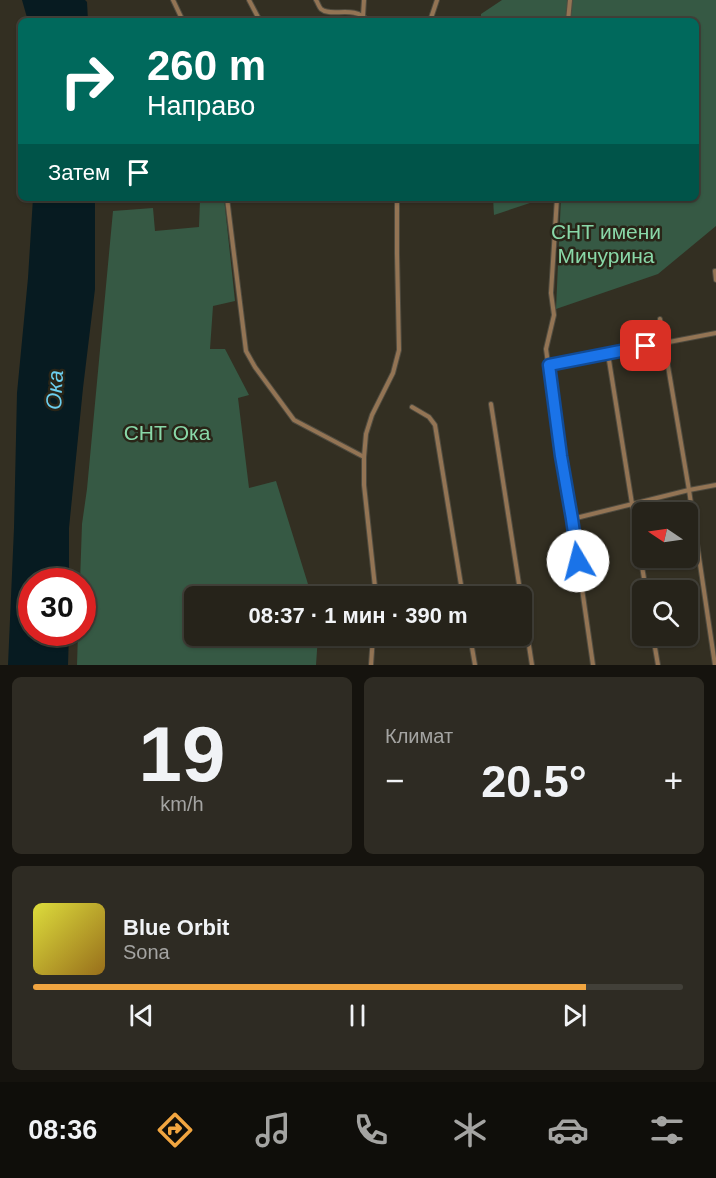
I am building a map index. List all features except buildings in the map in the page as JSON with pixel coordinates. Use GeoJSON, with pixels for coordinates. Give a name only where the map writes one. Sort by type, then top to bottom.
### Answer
{"type":"FeatureCollection","features":[{"type":"Feature","properties":{"kind":"street"},"geometry":{"type":"LineString","coordinates":[[173,0],[182,18]]}},
{"type":"Feature","properties":{"kind":"street"},"geometry":{"type":"LineString","coordinates":[[249,0],[258,18]]}},
{"type":"Feature","properties":{"kind":"street"},"geometry":{"type":"LineString","coordinates":[[316,0],[321,9],[330,13],[346,11],[363,16],[364,0]]}},
{"type":"Feature","properties":{"kind":"street"},"geometry":{"type":"LineString","coordinates":[[431,18],[437,0]]}},
{"type":"Feature","properties":{"kind":"street"},"geometry":{"type":"LineString","coordinates":[[568,18],[570,0]]}},
{"type":"Feature","properties":{"kind":"street"},"geometry":{"type":"LineString","coordinates":[[227,201],[246,351],[255,368],[294,420],[364,457]]}},
{"type":"Feature","properties":{"kind":"street"},"geometry":{"type":"LineString","coordinates":[[375,586],[364,485],[364,457],[366,434],[372,415],[393,373],[399,350],[397,201]]}},
{"type":"Feature","properties":{"kind":"street"},"geometry":{"type":"LineString","coordinates":[[557,201],[551,293],[554,315],[546,349],[593,665]]}},
{"type":"Feature","properties":{"kind":"street"},"geometry":{"type":"LineString","coordinates":[[715,271],[716,279]]}},
{"type":"Feature","properties":{"kind":"street"},"geometry":{"type":"LineString","coordinates":[[660,319],[715,665]]}},
{"type":"Feature","properties":{"kind":"street"},"geometry":{"type":"LineString","coordinates":[[549,365],[716,333]]}},
{"type":"Feature","properties":{"kind":"street"},"geometry":{"type":"LineString","coordinates":[[572,519],[632,504],[608,354]]}},
{"type":"Feature","properties":{"kind":"street"},"geometry":{"type":"LineString","coordinates":[[491,404],[520,586]]}},
{"type":"Feature","properties":{"kind":"street"},"geometry":{"type":"LineString","coordinates":[[412,407],[429,417],[435,425],[462,586]]}},
{"type":"Feature","properties":{"kind":"street"},"geometry":{"type":"LineString","coordinates":[[640,502],[716,484]]}},
{"type":"Feature","properties":{"kind":"street"},"geometry":{"type":"LineString","coordinates":[[371,665],[372,646]]}},
{"type":"Feature","properties":{"kind":"street"},"geometry":{"type":"LineString","coordinates":[[472,646],[475,665]]}},
{"type":"Feature","properties":{"kind":"street"},"geometry":{"type":"LineString","coordinates":[[529,646],[532,665]]}},
{"type":"Feature","properties":{"kind":"street"},"geometry":{"type":"LineString","coordinates":[[655,646],[658,665]]}},
{"type":"Feature","properties":{"kind":"green space","name":"СНТ имени Мичурина"},"geometry":{"type":"Polygon","coordinates":[[[502,0],[716,0],[716,226],[658,274],[556,309],[561,201],[699,201],[699,18],[481,18],[481,14],[502,0]]]}},
{"type":"Feature","properties":{"kind":"green space","name":"СНТ Ока"},"geometry":{"type":"Polygon","coordinates":[[[200,201],[224,201],[235,301],[213,306],[210,349],[225,349],[249,395],[238,398],[249,488],[276,481],[309,586],[184,586],[184,646],[317,646],[316,665],[77,665],[78,646],[96,646],[96,568],[80,568],[82,524],[113,211],[153,208],[155,231],[199,227],[200,201]]]}},
{"type":"Feature","properties":{"kind":"green space","name":"СНТ имени Мичурина"},"geometry":{"type":"Polygon","coordinates":[[[493,201],[536,201],[494,215],[493,201]]]}},
{"type":"Feature","properties":{"kind":"water"},"geometry":{"type":"Polygon","coordinates":[[[22,0],[85,0],[87,2],[88,18],[27,18],[22,0]]]}},
{"type":"Feature","properties":{"kind":"water","name":"Ока"},"geometry":{"type":"Polygon","coordinates":[[[33,201],[95,201],[95,289],[69,528],[69,568],[18,568],[18,646],[69,646],[68,665],[8,665],[17,393],[33,201]]]}},
{"type":"Feature","properties":{"kind":"route"},"geometry":{"type":"LineString","coordinates":[[578,561],[549,365],[646,346]]}}]}
